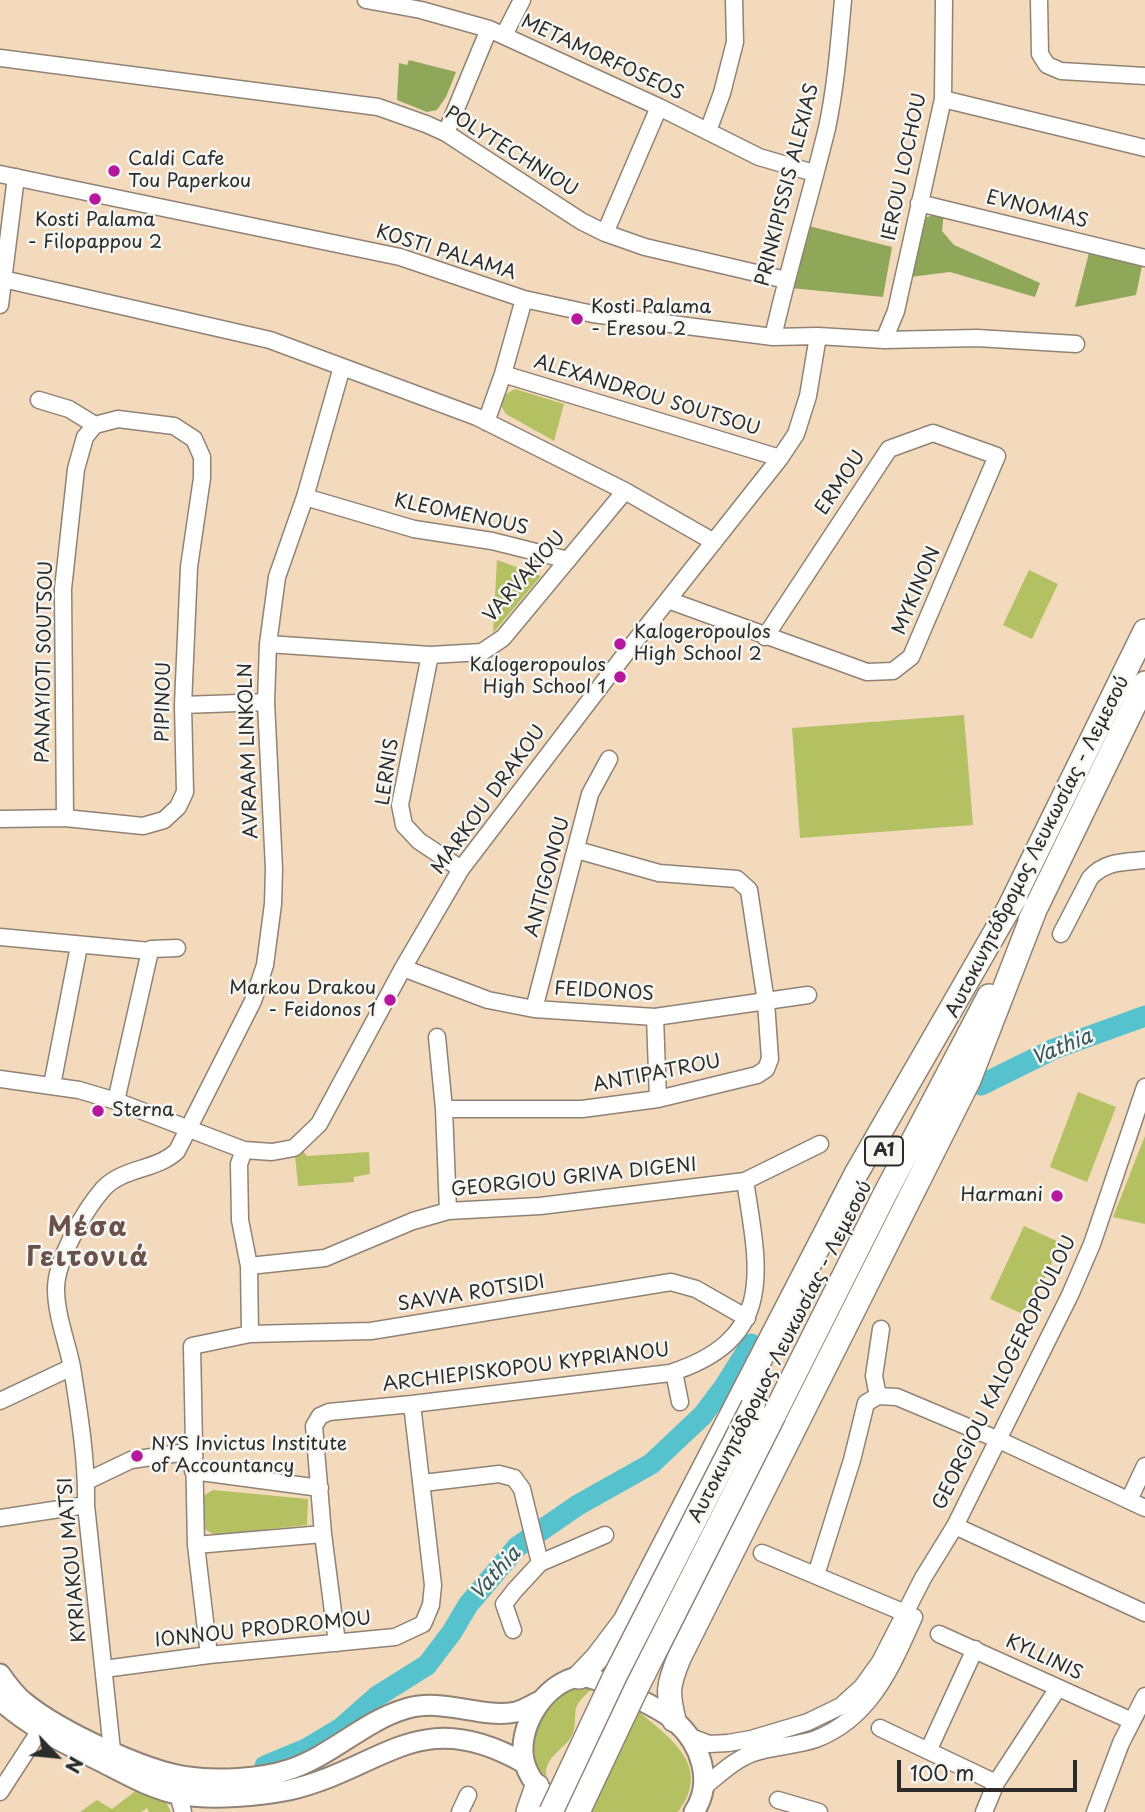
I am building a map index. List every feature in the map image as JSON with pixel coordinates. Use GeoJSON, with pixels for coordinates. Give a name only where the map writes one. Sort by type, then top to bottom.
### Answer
{"type":"FeatureCollection","features":[{"type":"Feature","properties":{"kind":"highway","name":"Αυτοκινητόδρομος Λευκωσίας - Λεμεσού"},"geometry":{"type":"LineString","coordinates":[[578,1812],[764,1411],[1145,631]]}},
{"type":"Feature","properties":{"kind":"highway","name":"Αυτοκινητόδρομος Λευκωσίας - Λεμεσού"},"geometry":{"type":"LineString","coordinates":[[551,1812],[615,1676],[886,1194],[1036,907],[1145,684]]}},
{"type":"Feature","properties":{"kind":"highway"},"geometry":{"type":"LineString","coordinates":[[579,1677],[625,1621],[856,1174],[1016,896]]}},
{"type":"Feature","properties":{"kind":"highway"},"geometry":{"type":"LineString","coordinates":[[681,1728],[668,1697],[671,1678],[679,1658],[969,1080],[1036,907]]}},
{"type":"Feature","properties":{"kind":"highway"},"geometry":{"type":"LineString","coordinates":[[528,1812],[537,1786]]}},
{"type":"Feature","properties":{"kind":"main road"},"geometry":{"type":"LineString","coordinates":[[0,1674],[44,1725],[180,1803],[207,1796],[289,1790],[401,1745],[444,1738],[486,1744],[524,1763]]}},
{"type":"Feature","properties":{"kind":"main road"},"geometry":{"type":"LineString","coordinates":[[0,1700],[16,1715],[112,1750],[148,1767],[187,1777],[210,1779],[264,1776],[288,1770],[328,1752],[387,1716],[406,1709],[429,1704],[451,1705],[485,1712],[517,1712],[540,1701],[559,1685],[579,1677],[606,1683],[681,1728],[702,1761],[700,1803]]}},
{"type":"Feature","properties":{"kind":"main road"},"geometry":{"type":"LineString","coordinates":[[540,1701],[522,1746],[524,1763],[537,1786],[551,1801],[568,1812]]}},
{"type":"Feature","properties":{"kind":"street","name":"METAMORFOSEOS"},"geometry":{"type":"LineString","coordinates":[[366,0],[422,5],[497,32],[659,107],[759,158],[814,173]]}},
{"type":"Feature","properties":{"kind":"street"},"geometry":{"type":"LineString","coordinates":[[446,133],[497,32],[522,0]]}},
{"type":"Feature","properties":{"kind":"street"},"geometry":{"type":"LineString","coordinates":[[708,131],[722,93],[735,42],[734,0]]}},
{"type":"Feature","properties":{"kind":"street","name":"PRINKIPISSIS ALEXIAS"},"geometry":{"type":"LineString","coordinates":[[773,337],[827,127],[836,76],[843,0]]}},
{"type":"Feature","properties":{"kind":"street","name":"IEROU LOCHOU"},"geometry":{"type":"LineString","coordinates":[[884,340],[896,311],[943,99],[944,0]]}},
{"type":"Feature","properties":{"kind":"street"},"geometry":{"type":"LineString","coordinates":[[1039,0],[1040,54],[1047,65],[1061,71],[1145,76]]}},
{"type":"Feature","properties":{"kind":"street","name":"POLYTECHNIOU"},"geometry":{"type":"LineString","coordinates":[[0,58],[378,107],[446,133],[581,221],[605,233],[645,247],[786,280]]}},
{"type":"Feature","properties":{"kind":"street"},"geometry":{"type":"LineString","coordinates":[[943,99],[1145,148]]}},
{"type":"Feature","properties":{"kind":"street"},"geometry":{"type":"LineString","coordinates":[[605,233],[659,107]]}},
{"type":"Feature","properties":{"kind":"street"},"geometry":{"type":"LineString","coordinates":[[0,305],[4,279],[8,175]]}},
{"type":"Feature","properties":{"kind":"street","name":"KOSTI PALAMA"},"geometry":{"type":"LineString","coordinates":[[8,175],[400,257],[524,299],[593,314],[773,337],[818,336],[884,340],[976,338],[1076,344]]}},
{"type":"Feature","properties":{"kind":"street","name":"EVNOMIAS"},"geometry":{"type":"LineString","coordinates":[[919,203],[1145,258]]}},
{"type":"Feature","properties":{"kind":"street"},"geometry":{"type":"LineString","coordinates":[[4,279],[270,340],[486,422],[625,491],[714,542]]}},
{"type":"Feature","properties":{"kind":"street"},"geometry":{"type":"LineString","coordinates":[[486,422],[524,299]]}},
{"type":"Feature","properties":{"kind":"street","name":"MARKOU DRAKOU"},"geometry":{"type":"LineString","coordinates":[[0,1079],[52,1085],[117,1101],[244,1150],[272,1152],[294,1148],[319,1124],[403,968],[461,869],[796,434],[808,396],[818,336]]}},
{"type":"Feature","properties":{"kind":"street","name":"AVRAAM LINKOLN"},"geometry":{"type":"LineString","coordinates":[[72,1367],[56,1288],[59,1269],[72,1240],[104,1189],[125,1174],[168,1160],[177,1151],[253,1001],[265,965],[273,904],[274,869],[266,702],[268,644],[277,577],[305,497],[342,367]]}},
{"type":"Feature","properties":{"kind":"street","name":"ALEXANDROU SOUTSOU"},"geometry":{"type":"LineString","coordinates":[[503,374],[780,458]]}},
{"type":"Feature","properties":{"kind":"street"},"geometry":{"type":"LineString","coordinates":[[39,400],[69,409],[95,425]]}},
{"type":"Feature","properties":{"kind":"street","name":"PIPINOU"},"geometry":{"type":"LineString","coordinates":[[0,818],[65,818],[144,826],[164,820],[178,807],[185,792],[183,705],[189,567],[202,478],[202,457],[194,439],[174,426],[118,419],[95,425]]}},
{"type":"Feature","properties":{"kind":"street","name":"PANAYIOTI SOUTSOU"},"geometry":{"type":"LineString","coordinates":[[65,818],[64,589],[76,469],[85,437],[95,425]]}},
{"type":"Feature","properties":{"kind":"street","name":"ERMOU"},"geometry":{"type":"LineString","coordinates":[[765,637],[889,449],[933,433],[997,456]]}},
{"type":"Feature","properties":{"kind":"street","name":"MYKINON"},"geometry":{"type":"LineString","coordinates":[[668,600],[867,673],[893,671],[911,657],[997,456]]}},
{"type":"Feature","properties":{"kind":"street","name":"VARVAKIOU"},"geometry":{"type":"LineString","coordinates":[[268,644],[430,655],[482,652],[503,638],[625,491]]}},
{"type":"Feature","properties":{"kind":"street","name":"KLEOMENOUS"},"geometry":{"type":"LineString","coordinates":[[305,497],[414,530],[492,541],[568,560]]}},
{"type":"Feature","properties":{"kind":"street","name":"LERNIS"},"geometry":{"type":"LineString","coordinates":[[430,655],[400,805],[404,825],[419,841],[461,869]]}},
{"type":"Feature","properties":{"kind":"street"},"geometry":{"type":"LineString","coordinates":[[183,705],[266,702]]}},
{"type":"Feature","properties":{"kind":"street","name":"ANTIGONOU"},"geometry":{"type":"LineString","coordinates":[[534,1009],[590,794],[609,759]]}},
{"type":"Feature","properties":{"kind":"street"},"geometry":{"type":"LineString","coordinates":[[577,850],[659,873],[737,879],[749,890],[766,1002]]}},
{"type":"Feature","properties":{"kind":"street"},"geometry":{"type":"LineString","coordinates":[[1061,934],[1090,878],[1097,870],[1111,864],[1145,860]]}},
{"type":"Feature","properties":{"kind":"street"},"geometry":{"type":"LineString","coordinates":[[0,937],[150,951]]}},
{"type":"Feature","properties":{"kind":"street"},"geometry":{"type":"LineString","coordinates":[[52,1085],[79,946]]}},
{"type":"Feature","properties":{"kind":"street"},"geometry":{"type":"LineString","coordinates":[[117,1101],[151,948],[177,948]]}},
{"type":"Feature","properties":{"kind":"street","name":"FEIDONOS"},"geometry":{"type":"LineString","coordinates":[[403,968],[488,1000],[534,1009],[655,1017],[808,995]]}},
{"type":"Feature","properties":{"kind":"street","name":"ANTIPATROU"},"geometry":{"type":"LineString","coordinates":[[444,1109],[582,1109],[658,1099],[757,1075],[766,1069],[770,1059],[766,1002]]}},
{"type":"Feature","properties":{"kind":"street"},"geometry":{"type":"LineString","coordinates":[[655,1017],[658,1099]]}},
{"type":"Feature","properties":{"kind":"street"},"geometry":{"type":"LineString","coordinates":[[437,1037],[444,1109],[448,1211]]}},
{"type":"Feature","properties":{"kind":"street","name":"GEORGIOU KALOGEROPOULOU"},"geometry":{"type":"LineString","coordinates":[[938,1557],[999,1440],[1083,1265],[1145,1087]]}},
{"type":"Feature","properties":{"kind":"street","name":"GEORGIOU GRIVA DIGENI"},"geometry":{"type":"LineString","coordinates":[[249,1266],[325,1258],[413,1221],[448,1211],[540,1206],[745,1181],[820,1144]]}},
{"type":"Feature","properties":{"kind":"street"},"geometry":{"type":"LineString","coordinates":[[244,1150],[239,1164],[240,1220],[249,1266],[250,1334]]}},
{"type":"Feature","properties":{"kind":"street","name":"ARCHIEPISKOPOU KYPRIANOU"},"geometry":{"type":"LineString","coordinates":[[320,1488],[314,1426],[320,1416],[329,1412],[674,1372],[697,1364],[726,1343],[747,1318],[755,1296],[757,1255],[745,1181]]}},
{"type":"Feature","properties":{"kind":"street","name":"SAVVA ROTSIDI"},"geometry":{"type":"LineString","coordinates":[[194,1451],[192,1346],[250,1334],[371,1331],[671,1282],[696,1289],[747,1318]]}},
{"type":"Feature","properties":{"kind":"street"},"geometry":{"type":"LineString","coordinates":[[878,1396],[874,1376],[881,1329]]}},
{"type":"Feature","properties":{"kind":"street"},"geometry":{"type":"LineString","coordinates":[[0,1401],[72,1367]]}},
{"type":"Feature","properties":{"kind":"street","name":"KYRIAKOU MATSI"},"geometry":{"type":"LineString","coordinates":[[72,1367],[87,1481],[86,1505],[112,1750]]}},
{"type":"Feature","properties":{"kind":"street"},"geometry":{"type":"LineString","coordinates":[[674,1372],[680,1402]]}},
{"type":"Feature","properties":{"kind":"street"},"geometry":{"type":"LineString","coordinates":[[816,1575],[852,1460],[866,1403],[878,1396],[897,1397],[999,1440],[1145,1508]]}},
{"type":"Feature","properties":{"kind":"street"},"geometry":{"type":"LineString","coordinates":[[412,1404],[423,1483],[499,1474],[514,1478],[522,1489],[540,1563]]}},
{"type":"Feature","properties":{"kind":"street"},"geometry":{"type":"LineString","coordinates":[[87,1481],[131,1460],[194,1451],[196,1545],[209,1655]]}},
{"type":"Feature","properties":{"kind":"street"},"geometry":{"type":"LineString","coordinates":[[1129,1500],[1145,1466]]}},
{"type":"Feature","properties":{"kind":"street"},"geometry":{"type":"LineString","coordinates":[[193,1471],[320,1488],[337,1643]]}},
{"type":"Feature","properties":{"kind":"street","name":"IONNOU PRODROMOU"},"geometry":{"type":"LineString","coordinates":[[104,1669],[209,1655],[395,1637],[423,1625],[431,1605],[433,1585],[423,1483]]}},
{"type":"Feature","properties":{"kind":"street"},"geometry":{"type":"LineString","coordinates":[[0,1518],[86,1505]]}},
{"type":"Feature","properties":{"kind":"street"},"geometry":{"type":"LineString","coordinates":[[955,1526],[1145,1613]]}},
{"type":"Feature","properties":{"kind":"street"},"geometry":{"type":"LineString","coordinates":[[196,1545],[323,1534]]}},
{"type":"Feature","properties":{"kind":"street"},"geometry":{"type":"LineString","coordinates":[[513,1630],[504,1604],[540,1563],[604,1535]]}},
{"type":"Feature","properties":{"kind":"street"},"geometry":{"type":"LineString","coordinates":[[762,1553],[905,1613]]}},
{"type":"Feature","properties":{"kind":"street"},"geometry":{"type":"LineString","coordinates":[[681,1728],[709,1744],[751,1739],[808,1722],[841,1706],[862,1687],[880,1662],[923,1578],[938,1557]]}},
{"type":"Feature","properties":{"kind":"street"},"geometry":{"type":"LineString","coordinates":[[700,1803],[734,1762],[754,1753],[816,1739],[845,1724],[870,1701],[890,1671],[931,1581],[938,1557]]}},
{"type":"Feature","properties":{"kind":"street","name":"KYLLINIS"},"geometry":{"type":"LineString","coordinates":[[939,1634],[1132,1721]]}},
{"type":"Feature","properties":{"kind":"street"},"geometry":{"type":"LineString","coordinates":[[929,1749],[975,1649]]}},
{"type":"Feature","properties":{"kind":"street"},"geometry":{"type":"LineString","coordinates":[[984,1812],[996,1783],[1058,1688]]}},
{"type":"Feature","properties":{"kind":"street"},"geometry":{"type":"LineString","coordinates":[[1095,1812],[1121,1743],[1145,1696]]}},
{"type":"Feature","properties":{"kind":"street"},"geometry":{"type":"LineString","coordinates":[[0,1792],[44,1725]]}},
{"type":"Feature","properties":{"kind":"street"},"geometry":{"type":"LineString","coordinates":[[880,1728],[996,1783]]}},
{"type":"Feature","properties":{"kind":"street"},"geometry":{"type":"LineString","coordinates":[[460,1812],[468,1795]]}},
{"type":"Feature","properties":{"kind":"street"},"geometry":{"type":"LineString","coordinates":[[778,1800],[819,1812]]}},
{"type":"Feature","properties":{"kind":"green space"},"geometry":{"type":"Polygon","coordinates":[[[409,60],[456,72],[446,97],[437,110],[427,112],[397,100],[399,63],[407,65],[409,60]]]}},
{"type":"Feature","properties":{"kind":"green space"},"geometry":{"type":"Polygon","coordinates":[[[944,212],[942,231],[954,245],[1040,283],[1035,297],[950,272],[910,277],[924,218],[944,212]]]}},
{"type":"Feature","properties":{"kind":"green space"},"geometry":{"type":"Polygon","coordinates":[[[805,225],[892,247],[883,297],[790,288],[805,225]]]}},
{"type":"Feature","properties":{"kind":"green space"},"geometry":{"type":"Polygon","coordinates":[[[1090,249],[1136,260],[1142,266],[1136,295],[1075,307],[1090,249]]]}},
{"type":"Feature","properties":{"kind":"green space"},"geometry":{"type":"Polygon","coordinates":[[[515,389],[564,404],[554,441],[506,414],[501,406],[506,394],[515,389]]]}},
{"type":"Feature","properties":{"kind":"green space"},"geometry":{"type":"Polygon","coordinates":[[[497,560],[541,576],[493,633],[497,560]]]}},
{"type":"Feature","properties":{"kind":"green space"},"geometry":{"type":"Polygon","coordinates":[[[1029,570],[1058,584],[1032,639],[1003,625],[1029,570]]]}},
{"type":"Feature","properties":{"kind":"green space"},"geometry":{"type":"Polygon","coordinates":[[[964,715],[973,825],[800,838],[792,728],[964,715]]]}},
{"type":"Feature","properties":{"kind":"green space"},"geometry":{"type":"Polygon","coordinates":[[[1078,1092],[1116,1107],[1087,1182],[1050,1167],[1078,1092]]]}},
{"type":"Feature","properties":{"kind":"green space"},"geometry":{"type":"Polygon","coordinates":[[[1145,1136],[1145,1224],[1113,1217],[1145,1136]]]}},
{"type":"Feature","properties":{"kind":"green space"},"geometry":{"type":"Polygon","coordinates":[[[303,1151],[307,1156],[369,1152],[370,1174],[354,1177],[354,1182],[298,1186],[295,1155],[303,1151]]]}},
{"type":"Feature","properties":{"kind":"green space"},"geometry":{"type":"Polygon","coordinates":[[[1024,1226],[1061,1243],[1027,1316],[990,1299],[1024,1226]]]}},
{"type":"Feature","properties":{"kind":"green space"},"geometry":{"type":"Polygon","coordinates":[[[213,1490],[308,1499],[307,1525],[215,1535],[201,1527],[198,1499],[213,1490]]]}},
{"type":"Feature","properties":{"kind":"green space"},"geometry":{"type":"Polygon","coordinates":[[[577,1689],[592,1689],[578,1704],[573,1733],[551,1759],[546,1771],[547,1779],[538,1767],[534,1753],[536,1729],[556,1699],[577,1689]]]}},
{"type":"Feature","properties":{"kind":"green space"},"geometry":{"type":"Polygon","coordinates":[[[638,1711],[683,1754],[691,1781],[688,1796],[678,1812],[591,1812],[638,1711]]]}},
{"type":"Feature","properties":{"kind":"green space"},"geometry":{"type":"Polygon","coordinates":[[[138,1789],[165,1800],[171,1812],[149,1812],[147,1808],[141,1812],[80,1812],[97,1800],[112,1809],[138,1789]]]}},
{"type":"Feature","properties":{"kind":"waterway","name":"Vathia"},"geometry":{"type":"LineString","coordinates":[[981,1085],[1054,1049],[1145,1016]]}},
{"type":"Feature","properties":{"kind":"waterway","name":"Vathia"},"geometry":{"type":"LineString","coordinates":[[265,1766],[306,1749],[341,1728],[376,1697],[427,1665],[468,1605],[517,1547],[578,1505],[651,1464],[702,1416],[751,1344]]}},
{"type":"Feature","properties":{"kind":"place","name":"Caldi Cafe Tou Paperkou"},"geometry":{"type":"Point","coordinates":[114,171]}},
{"type":"Feature","properties":{"kind":"place","name":"Kosti Palama - Filopappou 2"},"geometry":{"type":"Point","coordinates":[95,199]}},
{"type":"Feature","properties":{"kind":"place","name":"Kosti Palama - Eresou 2"},"geometry":{"type":"Point","coordinates":[577,319]}},
{"type":"Feature","properties":{"kind":"place","name":"Kalogeropoulos High School 2"},"geometry":{"type":"Point","coordinates":[620,644]}},
{"type":"Feature","properties":{"kind":"place","name":"Kalogeropoulos High School 1"},"geometry":{"type":"Point","coordinates":[620,677]}},
{"type":"Feature","properties":{"kind":"place","name":"Markou Drakou - Feidonos 1"},"geometry":{"type":"Point","coordinates":[390,1000]}},
{"type":"Feature","properties":{"kind":"place","name":"Sterna"},"geometry":{"type":"Point","coordinates":[98,1111]}},
{"type":"Feature","properties":{"kind":"place","name":"Harmani"},"geometry":{"type":"Point","coordinates":[1057,1196]}},
{"type":"Feature","properties":{"kind":"place","name":"NYS Invictus Institute of Accountancy"},"geometry":{"type":"Point","coordinates":[137,1456]}},
{"type":"Feature","properties":{"kind":"district","name":"Μέσα Γειτονιά"},"geometry":{"type":"Point","coordinates":[88,1244]}}]}
